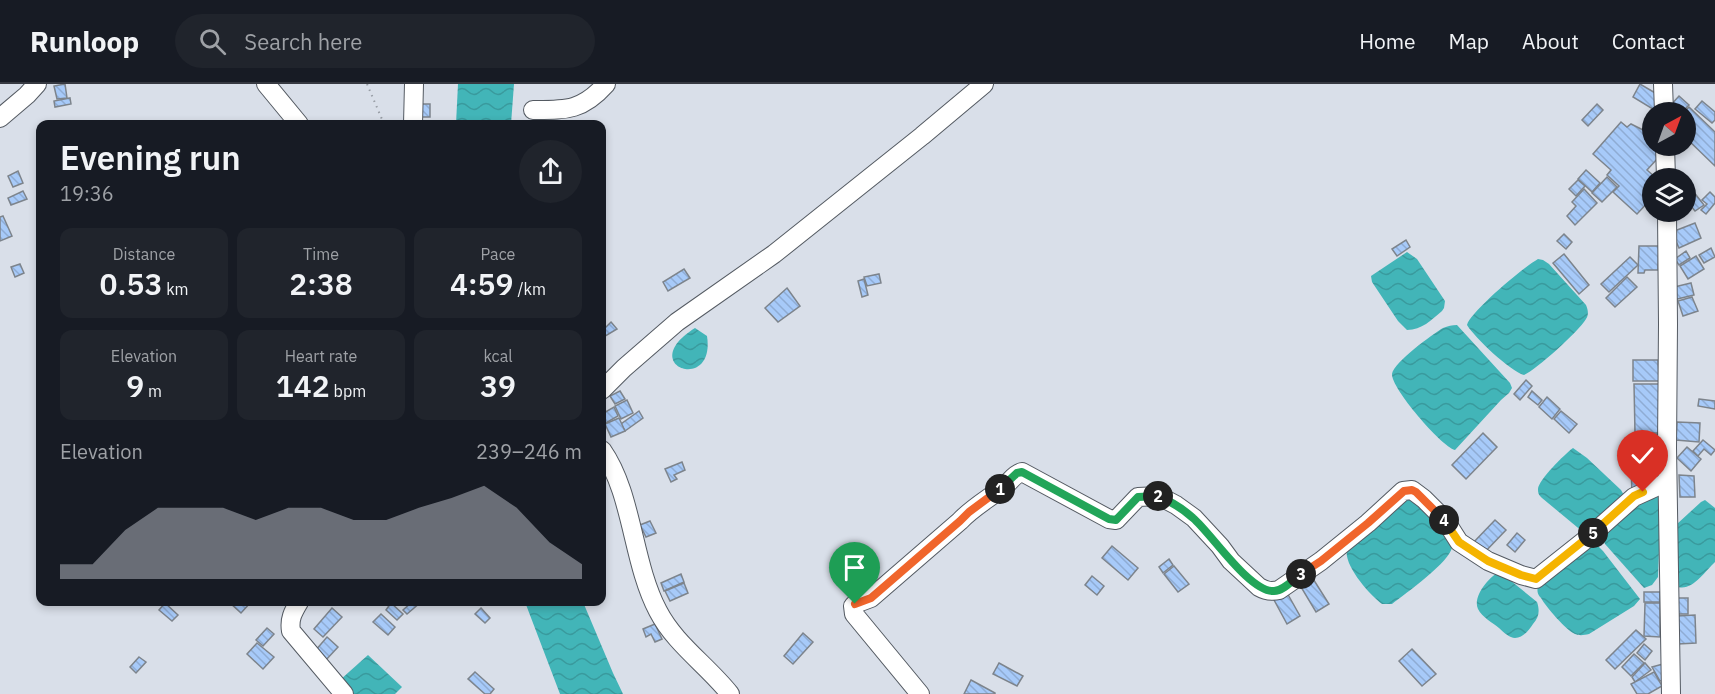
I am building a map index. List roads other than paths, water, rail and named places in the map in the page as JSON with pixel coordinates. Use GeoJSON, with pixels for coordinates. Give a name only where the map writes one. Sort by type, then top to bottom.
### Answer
{"type":"FeatureCollection","features":[{"type":"Feature","properties":{"kind":"street"},"geometry":{"type":"LineString","coordinates":[[0,118],[37,84]]}},
{"type":"Feature","properties":{"kind":"street"},"geometry":{"type":"LineString","coordinates":[[266,84],[296,120]]}},
{"type":"Feature","properties":{"kind":"street"},"geometry":{"type":"LineString","coordinates":[[413,120],[414,84]]}},
{"type":"Feature","properties":{"kind":"street"},"geometry":{"type":"LineString","coordinates":[[532,110],[563,110],[576,107],[594,98],[606,84]]}},
{"type":"Feature","properties":{"kind":"street"},"geometry":{"type":"LineString","coordinates":[[606,386],[677,322],[774,254],[984,84]]}},
{"type":"Feature","properties":{"kind":"street"},"geometry":{"type":"LineString","coordinates":[[1663,84],[1664,102]]}},
{"type":"Feature","properties":{"kind":"street"},"geometry":{"type":"LineString","coordinates":[[1667,222],[1667,482],[1671,694]]}},
{"type":"Feature","properties":{"kind":"street"},"geometry":{"type":"LineString","coordinates":[[606,456],[621,491],[643,573],[658,612],[683,645],[730,694]]}},
{"type":"Feature","properties":{"kind":"street"},"geometry":{"type":"LineString","coordinates":[[920,694],[854,614],[853,606],[871,598],[1017,473],[1022,472],[1109,519],[1116,520],[1138,497],[1159,496],[1194,518],[1231,561],[1259,587],[1273,591],[1279,590],[1321,561],[1404,491],[1412,490],[1424,499],[1445,520],[1459,542],[1488,561],[1536,579],[1589,537],[1634,496],[1667,482]]}},
{"type":"Feature","properties":{"kind":"street"},"geometry":{"type":"LineString","coordinates":[[296,606],[292,612],[291,631],[344,694]]}},
{"type":"Feature","properties":{"kind":"water"},"geometry":{"type":"Polygon","coordinates":[[[458,84],[514,84],[511,120],[456,120],[458,84]]]}},
{"type":"Feature","properties":{"kind":"water"},"geometry":{"type":"Polygon","coordinates":[[[1407,252],[1417,259],[1445,301],[1442,311],[1430,321],[1407,330],[1398,321],[1372,282],[1371,276],[1407,252]]]}},
{"type":"Feature","properties":{"kind":"water"},"geometry":{"type":"Polygon","coordinates":[[[1538,259],[1549,264],[1586,305],[1588,314],[1582,325],[1566,341],[1538,366],[1524,375],[1493,353],[1467,325],[1488,300],[1538,259]]]}},
{"type":"Feature","properties":{"kind":"water"},"geometry":{"type":"Polygon","coordinates":[[[1457,325],[1512,388],[1455,450],[1439,438],[1418,416],[1399,391],[1392,374],[1399,363],[1423,342],[1443,328],[1457,325]]]}},
{"type":"Feature","properties":{"kind":"water"},"geometry":{"type":"Polygon","coordinates":[[[695,328],[707,336],[707,354],[700,365],[691,369],[682,368],[674,363],[672,353],[678,342],[695,328]]]}},
{"type":"Feature","properties":{"kind":"water"},"geometry":{"type":"Polygon","coordinates":[[[1573,448],[1621,490],[1625,497],[1583,532],[1542,498],[1538,492],[1539,485],[1547,474],[1573,448]]]}},
{"type":"Feature","properties":{"kind":"water"},"geometry":{"type":"Polygon","coordinates":[[[1657,492],[1661,499],[1658,577],[1652,585],[1644,588],[1605,544],[1602,537],[1628,506],[1657,492]]]}},
{"type":"Feature","properties":{"kind":"water"},"geometry":{"type":"Polygon","coordinates":[[[1406,494],[1430,511],[1452,547],[1450,553],[1436,569],[1392,604],[1382,604],[1353,571],[1347,556],[1347,549],[1406,494]]]}},
{"type":"Feature","properties":{"kind":"water"},"geometry":{"type":"Polygon","coordinates":[[[1705,500],[1715,508],[1715,562],[1694,583],[1678,587],[1677,524],[1705,500]]]}},
{"type":"Feature","properties":{"kind":"water"},"geometry":{"type":"Polygon","coordinates":[[[1592,543],[1603,551],[1640,599],[1634,606],[1589,634],[1579,635],[1567,628],[1552,612],[1539,595],[1538,585],[1592,543]]]}},
{"type":"Feature","properties":{"kind":"water"},"geometry":{"type":"Polygon","coordinates":[[[1500,572],[1538,605],[1535,621],[1526,633],[1518,638],[1507,634],[1478,609],[1478,599],[1483,587],[1500,572]]]}},
{"type":"Feature","properties":{"kind":"water"},"geometry":{"type":"Polygon","coordinates":[[[527,606],[585,606],[623,694],[560,694],[527,606]]]}},
{"type":"Feature","properties":{"kind":"water"},"geometry":{"type":"Polygon","coordinates":[[[368,655],[402,687],[395,694],[354,694],[340,680],[368,655]]]}}]}
